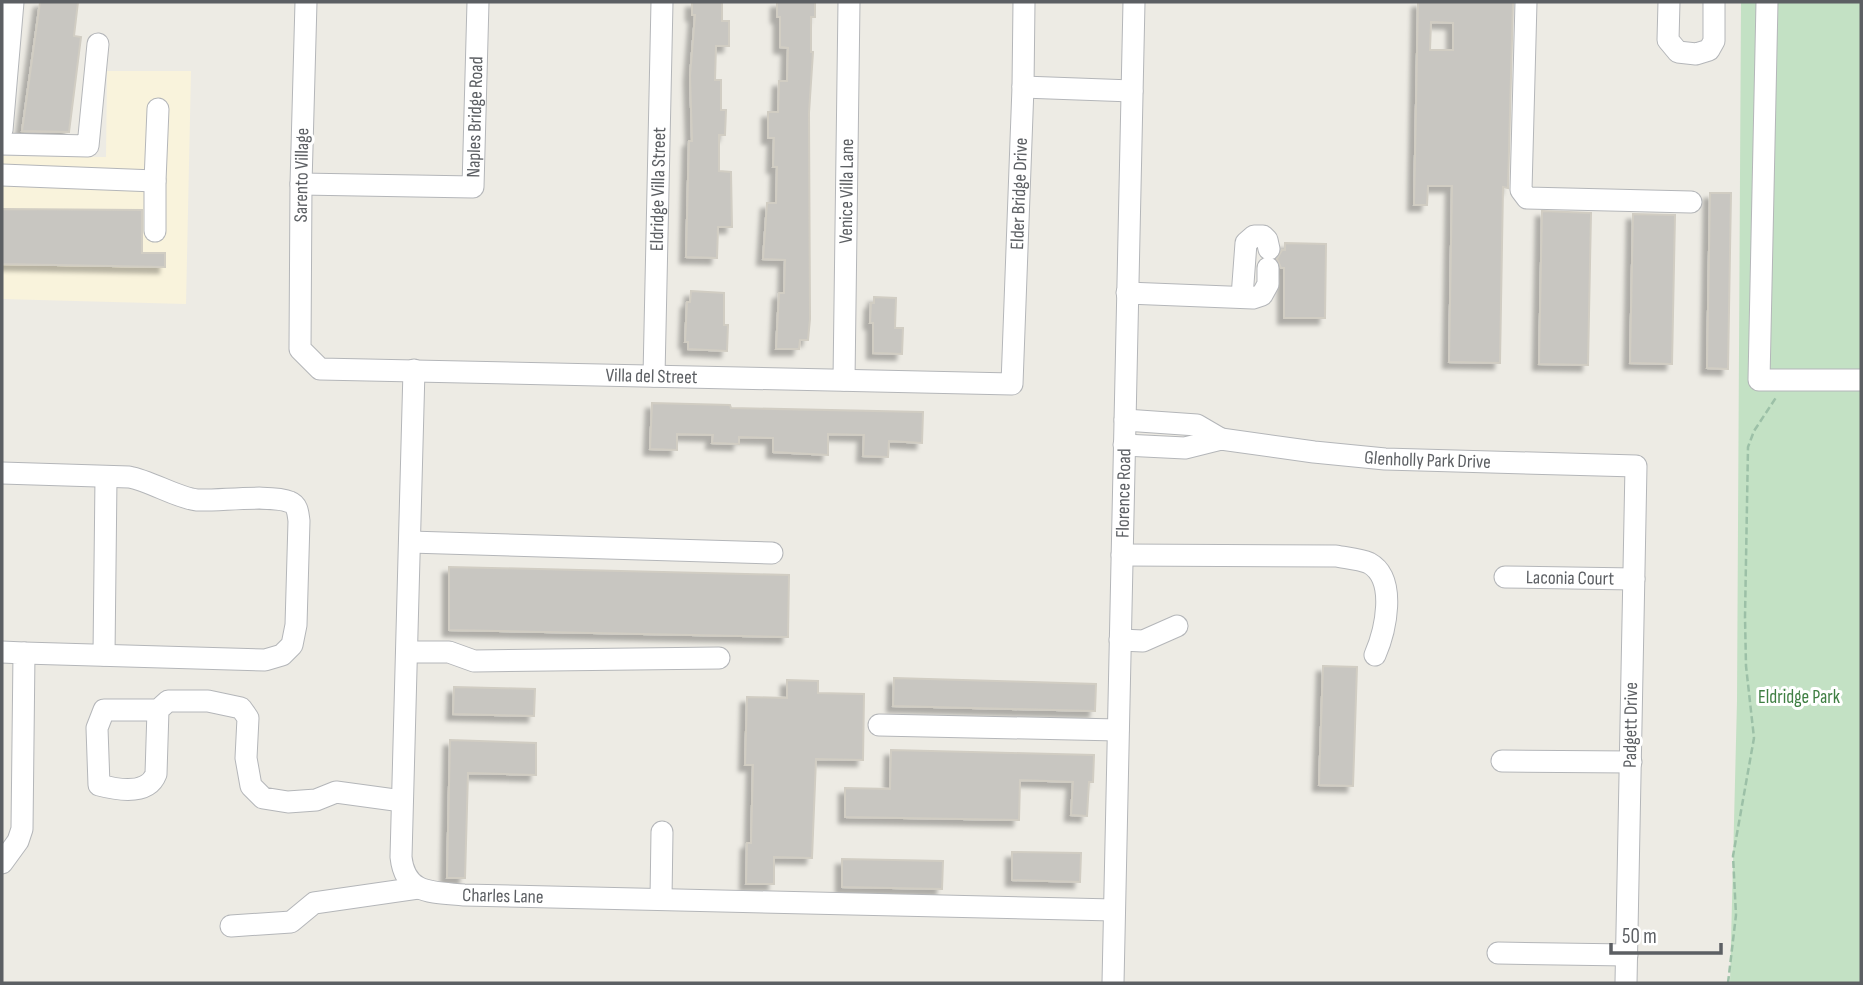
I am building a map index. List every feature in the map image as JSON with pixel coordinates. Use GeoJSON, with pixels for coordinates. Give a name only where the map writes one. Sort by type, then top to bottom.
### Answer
{"type":"FeatureCollection","features":[{"type":"Feature","properties":{"kind":"street"},"geometry":{"type":"LineString","coordinates":[[2,130],[13,2]]}},
{"type":"Feature","properties":{"kind":"street","name":"Sarento Village"},"geometry":{"type":"LineString","coordinates":[[300,349],[306,2]]}},
{"type":"Feature","properties":{"kind":"street","name":"Naples Bridge Road"},"geometry":{"type":"LineString","coordinates":[[301,184],[472,187],[478,2]]}},
{"type":"Feature","properties":{"kind":"street","name":"Eldridge Villa Street"},"geometry":{"type":"LineString","coordinates":[[653,376],[662,2]]}},
{"type":"Feature","properties":{"kind":"street","name":"Venice Villa Lane"},"geometry":{"type":"LineString","coordinates":[[844,380],[849,2]]}},
{"type":"Feature","properties":{"kind":"street","name":"Elder Bridge Drive"},"geometry":{"type":"LineString","coordinates":[[1012,384],[1024,2]]}},
{"type":"Feature","properties":{"kind":"street","name":"Florence Road"},"geometry":{"type":"LineString","coordinates":[[1113,983],[1134,2]]}},
{"type":"Feature","properties":{"kind":"street"},"geometry":{"type":"LineString","coordinates":[[1526,2],[1521,190],[1527,198],[1691,202]]}},
{"type":"Feature","properties":{"kind":"street"},"geometry":{"type":"LineString","coordinates":[[1670,2],[1668,40],[1678,52],[1696,54],[1709,50],[1714,41],[1714,2]]}},
{"type":"Feature","properties":{"kind":"street"},"geometry":{"type":"LineString","coordinates":[[1768,2],[1759,380],[1861,380]]}},
{"type":"Feature","properties":{"kind":"street"},"geometry":{"type":"LineString","coordinates":[[2,144],[88,146],[98,44]]}},
{"type":"Feature","properties":{"kind":"street"},"geometry":{"type":"LineString","coordinates":[[1023,87],[1132,91]]}},
{"type":"Feature","properties":{"kind":"street"},"geometry":{"type":"LineString","coordinates":[[155,231],[158,109]]}},
{"type":"Feature","properties":{"kind":"street"},"geometry":{"type":"LineString","coordinates":[[2,175],[155,181]]}},
{"type":"Feature","properties":{"kind":"street"},"geometry":{"type":"LineString","coordinates":[[1127,293],[1242,298],[1262,295],[1268,284],[1269,258],[1267,240],[1263,236],[1254,236],[1246,243],[1242,298]]}},
{"type":"Feature","properties":{"kind":"street","name":"Villa del Street"},"geometry":{"type":"LineString","coordinates":[[300,349],[320,369],[1012,384]]}},
{"type":"Feature","properties":{"kind":"street"},"geometry":{"type":"LineString","coordinates":[[414,370],[402,870],[418,888]]}},
{"type":"Feature","properties":{"kind":"street","name":"Glenholly Park Drive"},"geometry":{"type":"LineString","coordinates":[[1125,420],[1197,425],[1222,439]]}},
{"type":"Feature","properties":{"kind":"street","name":"Glenholly Park Drive"},"geometry":{"type":"LineString","coordinates":[[1124,445],[1185,447],[1222,439],[1314,452],[1385,458],[1636,466]]}},
{"type":"Feature","properties":{"kind":"street","name":"Padgett Drive"},"geometry":{"type":"LineString","coordinates":[[1626,983],[1636,466]]}},
{"type":"Feature","properties":{"kind":"street"},"geometry":{"type":"LineString","coordinates":[[2,473],[129,477],[144,480],[194,500],[265,499],[291,502],[297,509],[299,521],[296,625],[292,645],[282,655],[264,660],[2,652]]}},
{"type":"Feature","properties":{"kind":"street"},"geometry":{"type":"LineString","coordinates":[[104,655],[106,478]]}},
{"type":"Feature","properties":{"kind":"street"},"geometry":{"type":"LineString","coordinates":[[410,542],[772,553]]}},
{"type":"Feature","properties":{"kind":"street"},"geometry":{"type":"LineString","coordinates":[[1122,555],[1336,556],[1370,564],[1382,579],[1387,602],[1384,636],[1375,655]]}},
{"type":"Feature","properties":{"kind":"street","name":"Laconia Court"},"geometry":{"type":"LineString","coordinates":[[1505,577],[1634,579]]}},
{"type":"Feature","properties":{"kind":"street"},"geometry":{"type":"LineString","coordinates":[[1120,640],[1143,641],[1177,626]]}},
{"type":"Feature","properties":{"kind":"street"},"geometry":{"type":"LineString","coordinates":[[407,652],[449,652],[474,661],[719,658]]}},
{"type":"Feature","properties":{"kind":"street"},"geometry":{"type":"LineString","coordinates":[[2,863],[18,841],[22,829],[24,653]]}},
{"type":"Feature","properties":{"kind":"street"},"geometry":{"type":"LineString","coordinates":[[158,709],[168,701],[208,701],[241,708],[247,718],[246,758],[251,786],[263,798],[288,802],[316,800],[336,792],[402,801]]}},
{"type":"Feature","properties":{"kind":"street"},"geometry":{"type":"LineString","coordinates":[[879,725],[1118,730]]}},
{"type":"Feature","properties":{"kind":"street"},"geometry":{"type":"LineString","coordinates":[[1503,761],[1631,762]]}},
{"type":"Feature","properties":{"kind":"street"},"geometry":{"type":"LineString","coordinates":[[661,898],[662,832]]}},
{"type":"Feature","properties":{"kind":"street","name":"Charles Lane"},"geometry":{"type":"LineString","coordinates":[[231,926],[291,922],[314,903],[418,888],[430,892],[464,895],[1114,910]]}},
{"type":"Feature","properties":{"kind":"street"},"geometry":{"type":"LineString","coordinates":[[1499,953],[1627,955]]}},
{"type":"Feature","properties":{"kind":"path"},"geometry":{"type":"LineString","coordinates":[[1728,983],[1736,915],[1733,856],[1754,738],[1746,666],[1748,447],[1754,431],[1776,398],[1783,380]]}},
{"type":"Feature","properties":{"kind":"shaded area"},"geometry":{"type":"Polygon","coordinates":[[[107,71],[191,71],[186,304],[2,299],[2,156],[106,157],[107,71]]]}},
{"type":"Feature","properties":{"kind":"green space","name":"Eldridge Park"},"geometry":{"type":"Polygon","coordinates":[[[1741,2],[1861,2],[1861,983],[1730,983],[1737,701],[1741,2]]]}},
{"type":"Feature","properties":{"kind":"building"},"geometry":{"type":"Polygon","coordinates":[[[40,2],[78,2],[74,36],[81,37],[69,132],[22,131],[40,2]]]}},
{"type":"Feature","properties":{"kind":"building"},"geometry":{"type":"Polygon","coordinates":[[[692,2],[722,2],[722,21],[729,21],[729,46],[716,46],[715,80],[721,80],[721,110],[726,110],[725,135],[719,135],[719,171],[731,172],[732,227],[718,227],[717,258],[686,257],[689,141],[692,141],[690,76],[695,15],[692,15],[692,2]]]}},
{"type":"Feature","properties":{"kind":"building"},"geometry":{"type":"Polygon","coordinates":[[[777,2],[815,2],[815,17],[811,17],[813,52],[809,113],[810,319],[808,340],[800,340],[799,349],[776,349],[779,293],[784,293],[785,260],[763,259],[767,203],[776,203],[777,167],[773,167],[774,138],[768,138],[768,112],[778,112],[779,81],[787,81],[788,48],[780,47],[777,2]]]}},
{"type":"Feature","properties":{"kind":"building"},"geometry":{"type":"Polygon","coordinates":[[[1418,2],[1513,2],[1508,188],[1503,187],[1500,363],[1449,362],[1452,186],[1428,186],[1427,205],[1414,205],[1418,2]],[[1431,22],[1430,50],[1453,50],[1453,23],[1431,22]]]}},
{"type":"Feature","properties":{"kind":"building"},"geometry":{"type":"Polygon","coordinates":[[[1710,193],[1731,193],[1728,369],[1707,368],[1710,193]]]}},
{"type":"Feature","properties":{"kind":"building"},"geometry":{"type":"Polygon","coordinates":[[[2,209],[142,210],[142,253],[165,253],[165,267],[2,264],[2,209]]]}},
{"type":"Feature","properties":{"kind":"building"},"geometry":{"type":"Polygon","coordinates":[[[1542,211],[1591,213],[1588,365],[1539,364],[1542,211]]]}},
{"type":"Feature","properties":{"kind":"building"},"geometry":{"type":"Polygon","coordinates":[[[1633,214],[1675,215],[1672,364],[1630,363],[1633,214]]]}},
{"type":"Feature","properties":{"kind":"building"},"geometry":{"type":"Polygon","coordinates":[[[1285,243],[1326,244],[1325,318],[1284,318],[1284,268],[1281,268],[1277,259],[1282,250],[1285,250],[1285,243]]]}},
{"type":"Feature","properties":{"kind":"building"},"geometry":{"type":"Polygon","coordinates":[[[691,291],[724,293],[724,325],[728,325],[727,351],[688,349],[688,342],[685,342],[687,302],[690,302],[691,291]]]}},
{"type":"Feature","properties":{"kind":"building"},"geometry":{"type":"Polygon","coordinates":[[[874,297],[896,298],[895,328],[903,328],[902,354],[873,353],[873,323],[870,323],[874,297]]]}},
{"type":"Feature","properties":{"kind":"building"},"geometry":{"type":"Polygon","coordinates":[[[652,403],[730,405],[731,408],[923,412],[922,443],[889,441],[888,457],[863,456],[864,435],[828,434],[828,455],[773,452],[773,438],[739,437],[739,444],[712,443],[713,435],[677,434],[677,450],[650,449],[652,403]]]}},
{"type":"Feature","properties":{"kind":"building"},"geometry":{"type":"Polygon","coordinates":[[[449,567],[789,575],[788,637],[449,630],[449,567]]]}},
{"type":"Feature","properties":{"kind":"building"},"geometry":{"type":"Polygon","coordinates":[[[1323,666],[1357,667],[1353,786],[1319,785],[1323,666]]]}},
{"type":"Feature","properties":{"kind":"building"},"geometry":{"type":"Polygon","coordinates":[[[894,678],[1096,684],[1095,711],[893,706],[894,678]]]}},
{"type":"Feature","properties":{"kind":"building"},"geometry":{"type":"Polygon","coordinates":[[[787,680],[818,681],[818,693],[864,694],[863,760],[816,759],[812,858],[774,857],[774,884],[746,884],[747,843],[751,843],[753,765],[745,765],[747,697],[787,698],[787,680]]]}},
{"type":"Feature","properties":{"kind":"building"},"geometry":{"type":"Polygon","coordinates":[[[454,687],[535,689],[534,716],[453,714],[454,687]]]}},
{"type":"Feature","properties":{"kind":"building"},"geometry":{"type":"Polygon","coordinates":[[[450,740],[536,743],[536,775],[468,773],[465,878],[447,878],[450,740]]]}},
{"type":"Feature","properties":{"kind":"building"},"geometry":{"type":"Polygon","coordinates":[[[891,750],[1094,755],[1087,816],[1071,815],[1073,782],[1020,780],[1019,820],[845,817],[845,788],[890,789],[891,750]]]}},
{"type":"Feature","properties":{"kind":"building"},"geometry":{"type":"Polygon","coordinates":[[[1012,852],[1081,853],[1080,882],[1012,880],[1012,852]]]}},
{"type":"Feature","properties":{"kind":"building"},"geometry":{"type":"Polygon","coordinates":[[[842,859],[943,861],[942,889],[842,887],[842,859]]]}}]}
